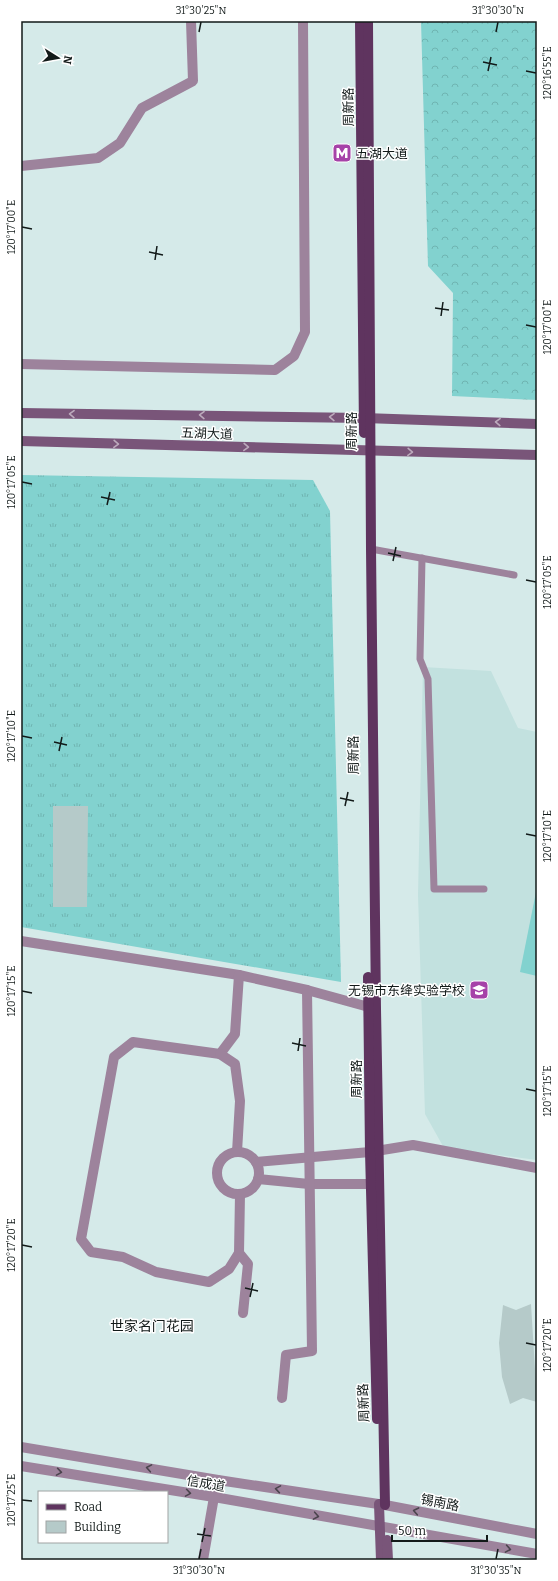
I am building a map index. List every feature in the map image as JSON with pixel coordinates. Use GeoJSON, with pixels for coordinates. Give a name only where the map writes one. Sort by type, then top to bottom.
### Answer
{"type":"FeatureCollection","features":[{"type":"Feature","properties":{"kind":"main road","name":"周新路"},"geometry":{"type":"LineString","coordinates":[[360,21],[368,418]]}},
{"type":"Feature","properties":{"kind":"main road","name":"周新路"},"geometry":{"type":"LineString","coordinates":[[368,21],[367,451],[374,1184],[383,1528],[381,1560]]}},
{"type":"Feature","properties":{"kind":"main road","name":"五湖大道"},"geometry":{"type":"LineString","coordinates":[[21,413],[368,418],[537,424]]}},
{"type":"Feature","properties":{"kind":"main road","name":"五湖大道"},"geometry":{"type":"LineString","coordinates":[[21,442],[537,455]]}},
{"type":"Feature","properties":{"kind":"main road","name":"周新路"},"geometry":{"type":"LineString","coordinates":[[367,451],[371,549],[372,1009]]}},
{"type":"Feature","properties":{"kind":"main road","name":"周新路"},"geometry":{"type":"LineString","coordinates":[[383,1528],[388,1560]]}},
{"type":"Feature","properties":{"kind":"street"},"geometry":{"type":"LineString","coordinates":[[21,166],[98,158],[120,143],[142,108],[193,81],[191,21]]}},
{"type":"Feature","properties":{"kind":"street"},"geometry":{"type":"LineString","coordinates":[[21,364],[275,370],[294,356],[305,332],[303,21]]}},
{"type":"Feature","properties":{"kind":"street"},"geometry":{"type":"LineString","coordinates":[[21,941],[239,975],[307,990],[372,1009]]}},
{"type":"Feature","properties":{"kind":"street"},"geometry":{"type":"LineString","coordinates":[[220,1054],[235,1034],[239,975]]}},
{"type":"Feature","properties":{"kind":"street"},"geometry":{"type":"LineString","coordinates":[[282,1398],[286,1355],[312,1352],[308,1156],[307,990]]}},
{"type":"Feature","properties":{"kind":"street"},"geometry":{"type":"LineString","coordinates":[[237,1152],[240,1101],[235,1064],[220,1054],[133,1042],[114,1057],[81,1239],[91,1252],[123,1257],[156,1272],[209,1282],[229,1269],[239,1253],[240,1194]]}},
{"type":"Feature","properties":{"kind":"street"},"geometry":{"type":"LineString","coordinates":[[256,1162],[374,1151],[413,1145],[537,1168]]}},
{"type":"Feature","properties":{"kind":"street"},"geometry":{"type":"LineString","coordinates":[[237,1152],[248,1154],[256,1162],[259,1173],[258,1179],[252,1189],[240,1194],[234,1193],[224,1188],[220,1183],[217,1171],[219,1165],[226,1156],[237,1152]]}},
{"type":"Feature","properties":{"kind":"street"},"geometry":{"type":"LineString","coordinates":[[258,1179],[309,1184],[374,1184]]}},
{"type":"Feature","properties":{"kind":"street"},"geometry":{"type":"LineString","coordinates":[[239,1253],[248,1264],[243,1313]]}},
{"type":"Feature","properties":{"kind":"street","name":"信成道"},"geometry":{"type":"LineString","coordinates":[[21,1447],[218,1480],[382,1505]]}},
{"type":"Feature","properties":{"kind":"street","name":"信成道"},"geometry":{"type":"LineString","coordinates":[[21,1466],[383,1528]]}},
{"type":"Feature","properties":{"kind":"street"},"geometry":{"type":"LineString","coordinates":[[203,1560],[218,1480]]}},
{"type":"Feature","properties":{"kind":"street","name":"锡南路"},"geometry":{"type":"LineString","coordinates":[[382,1505],[537,1534]]}},
{"type":"Feature","properties":{"kind":"street"},"geometry":{"type":"LineString","coordinates":[[383,1528],[537,1554]]}},
{"type":"Feature","properties":{"kind":"lane"},"geometry":{"type":"LineString","coordinates":[[371,549],[514,575]]}},
{"type":"Feature","properties":{"kind":"lane"},"geometry":{"type":"LineString","coordinates":[[422,558],[420,659],[428,679],[434,889],[484,889]]}},
{"type":"Feature","properties":{"kind":"shaded area","name":"无锡市东绛实验学校"},"geometry":{"type":"Polygon","coordinates":[[[423,667],[491,671],[518,728],[537,732],[537,1160],[444,1148],[425,1114],[418,895],[423,667]]]}},
{"type":"Feature","properties":{"kind":"green space"},"geometry":{"type":"Polygon","coordinates":[[[421,21],[537,21],[537,400],[452,396],[453,293],[428,266],[421,21]]]}},
{"type":"Feature","properties":{"kind":"green space"},"geometry":{"type":"Polygon","coordinates":[[[21,475],[313,480],[330,511],[341,982],[21,927],[21,475]]]}},
{"type":"Feature","properties":{"kind":"green space"},"geometry":{"type":"Polygon","coordinates":[[[537,887],[537,976],[520,972],[537,887]]]}},
{"type":"Feature","properties":{"kind":"building"},"geometry":{"type":"Polygon","coordinates":[[[53,806],[88,806],[87,907],[53,907],[53,806]]]}},
{"type":"Feature","properties":{"kind":"building"},"geometry":{"type":"Polygon","coordinates":[[[531,1304],[537,1402],[523,1398],[510,1404],[502,1377],[499,1343],[503,1305],[516,1310],[531,1304]]]}},
{"type":"Feature","properties":{"kind":"place","name":"五湖大道"},"geometry":{"type":"Point","coordinates":[342,153]}},
{"type":"Feature","properties":{"kind":"place","name":"无锡市东绛实验学校"},"geometry":{"type":"Point","coordinates":[479,990]}},
{"type":"Feature","properties":{"kind":"district","name":"世家名门花园"},"geometry":{"type":"Point","coordinates":[152,1326]}}]}
